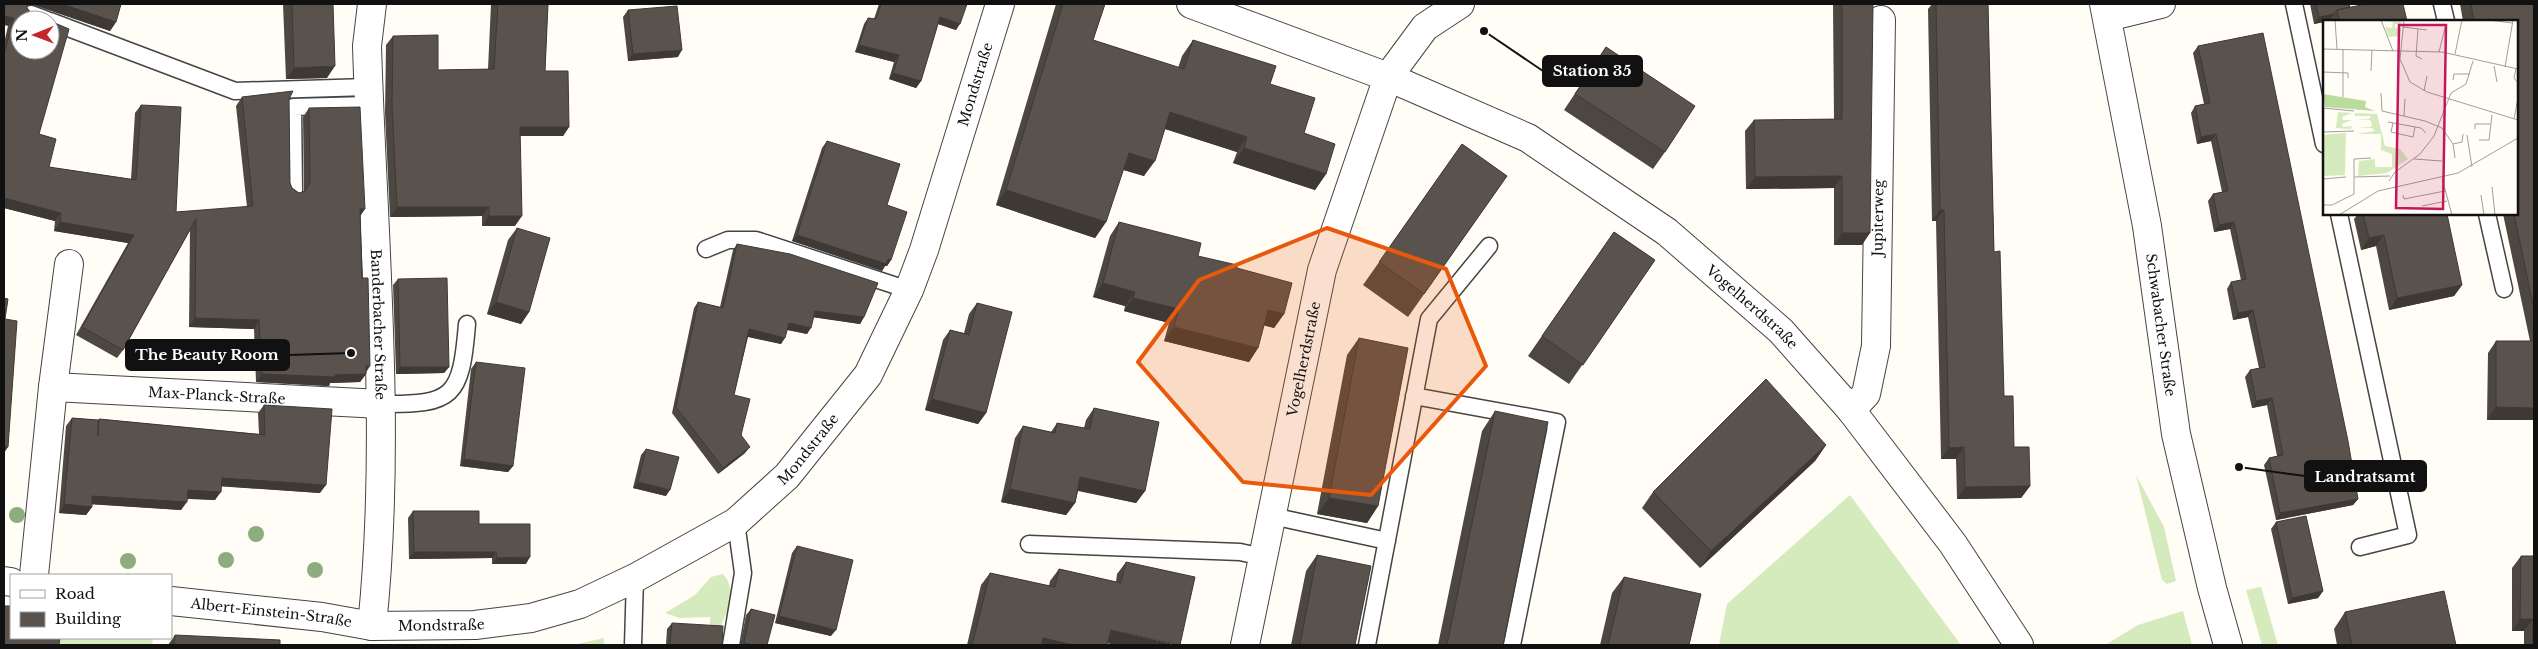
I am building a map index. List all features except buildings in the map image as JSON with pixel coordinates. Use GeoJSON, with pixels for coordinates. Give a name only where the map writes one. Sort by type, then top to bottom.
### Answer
{"type":"FeatureCollection","features":[{"type":"Feature","properties":{"kind":"street","name":"Banderbacher Straße"},"geometry":{"type":"LineString","coordinates":[[372,4],[367,46],[381,404],[380,556],[372,635]]}},
{"type":"Feature","properties":{"kind":"street","name":"Mondstraße"},"geometry":{"type":"LineString","coordinates":[[372,635],[531,618],[580,604],[635,578],[736,522],[786,476],[868,375],[909,290],[924,250],[1000,4]]}},
{"type":"Feature","properties":{"kind":"street","name":"Vogelherdstraße"},"geometry":{"type":"LineString","coordinates":[[1191,4],[1388,77],[1528,138],[1667,232],[1781,330],[1851,410],[1953,544],[2020,645]]}},
{"type":"Feature","properties":{"kind":"street"},"geometry":{"type":"LineString","coordinates":[[1388,77],[1425,27],[1460,4]]}},
{"type":"Feature","properties":{"kind":"street"},"geometry":{"type":"LineString","coordinates":[[2106,10],[2161,4]]}},
{"type":"Feature","properties":{"kind":"street","name":"Schwabacher Straße"},"geometry":{"type":"LineString","coordinates":[[2106,10],[2147,226],[2176,434],[2212,588],[2228,645]]}},
{"type":"Feature","properties":{"kind":"street","name":"Jupiterweg"},"geometry":{"type":"LineString","coordinates":[[1851,410],[1866,394],[1876,346],[1881,20]]}},
{"type":"Feature","properties":{"kind":"street","name":"Vogelherdstraße"},"geometry":{"type":"LineString","coordinates":[[1245,645],[1322,270],[1388,77]]}},
{"type":"Feature","properties":{"kind":"street"},"geometry":{"type":"LineString","coordinates":[[34,574],[53,386],[69,264]]}},
{"type":"Feature","properties":{"kind":"street","name":"Max-Planck-Straße"},"geometry":{"type":"LineString","coordinates":[[53,386],[381,404]]}},
{"type":"Feature","properties":{"kind":"street","name":"Albert-Einstein-Straße"},"geometry":{"type":"LineString","coordinates":[[172,601],[330,618],[372,635]]}},
{"type":"Feature","properties":{"kind":"lane"},"geometry":{"type":"LineString","coordinates":[[2294,4],[2323,139]]}},
{"type":"Feature","properties":{"kind":"lane"},"geometry":{"type":"LineString","coordinates":[[2442,4],[2446,20]]}},
{"type":"Feature","properties":{"kind":"lane"},"geometry":{"type":"LineString","coordinates":[[60,24],[235,91],[369,96]]}},
{"type":"Feature","properties":{"kind":"lane"},"geometry":{"type":"LineString","coordinates":[[294,191],[292,107],[369,96]]}},
{"type":"Feature","properties":{"kind":"lane"},"geometry":{"type":"LineString","coordinates":[[2339,215],[2408,535],[2360,547]]}},
{"type":"Feature","properties":{"kind":"lane"},"geometry":{"type":"LineString","coordinates":[[2487,215],[2504,288]]}},
{"type":"Feature","properties":{"kind":"lane"},"geometry":{"type":"LineString","coordinates":[[706,249],[728,240],[749,239],[909,290]]}},
{"type":"Feature","properties":{"kind":"lane"},"geometry":{"type":"LineString","coordinates":[[1367,645],[1429,320],[1489,246]]}},
{"type":"Feature","properties":{"kind":"lane"},"geometry":{"type":"LineString","coordinates":[[381,404],[427,403],[438,400],[448,393],[456,384],[464,362],[467,324]]}},
{"type":"Feature","properties":{"kind":"lane"},"geometry":{"type":"LineString","coordinates":[[1414,396],[1557,422],[1512,645]]}},
{"type":"Feature","properties":{"kind":"lane"},"geometry":{"type":"LineString","coordinates":[[1272,516],[1387,541]]}},
{"type":"Feature","properties":{"kind":"lane"},"geometry":{"type":"LineString","coordinates":[[731,645],[743,573],[736,522]]}},
{"type":"Feature","properties":{"kind":"lane"},"geometry":{"type":"LineString","coordinates":[[1028,544],[1240,552],[1263,557]]}},
{"type":"Feature","properties":{"kind":"lane"},"geometry":{"type":"LineString","coordinates":[[633,645],[635,578]]}},
{"type":"Feature","properties":{"kind":"highlighted area"},"geometry":{"type":"Polygon","coordinates":[[[1327,228],[1446,269],[1486,366],[1371,495],[1243,482],[1138,362],[1199,280],[1327,228]]]}},
{"type":"Feature","properties":{"kind":"green space"},"geometry":{"type":"Polygon","coordinates":[[[2136,475],[2164,527],[2176,581],[2167,584],[2162,580],[2136,475]]]}},
{"type":"Feature","properties":{"kind":"green space"},"geometry":{"type":"Polygon","coordinates":[[[1850,495],[1961,645],[1719,645],[1727,604],[1850,495]]]}},
{"type":"Feature","properties":{"kind":"green space"},"geometry":{"type":"Polygon","coordinates":[[[723,574],[728,581],[731,595],[718,633],[710,632],[710,617],[679,618],[665,613],[695,595],[711,577],[723,574]]]}},
{"type":"Feature","properties":{"kind":"green space"},"geometry":{"type":"Polygon","coordinates":[[[2261,587],[2278,645],[2262,645],[2246,590],[2261,587]]]}},
{"type":"Feature","properties":{"kind":"green space"},"geometry":{"type":"Polygon","coordinates":[[[2183,611],[2192,645],[2105,645],[2138,625],[2183,611]]]}},
{"type":"Feature","properties":{"kind":"green space"},"geometry":{"type":"Polygon","coordinates":[[[604,638],[604,644],[600,645],[573,645],[604,638]]]}},
{"type":"Feature","properties":{"kind":"green space"},"geometry":{"type":"Polygon","coordinates":[[[49,639],[153,639],[152,645],[48,645],[49,639]]]}},
{"type":"Feature","properties":{"kind":"place","name":"Station 35"},"geometry":{"type":"Point","coordinates":[1484,31]}},
{"type":"Feature","properties":{"kind":"place","name":"The Beauty Room"},"geometry":{"type":"Point","coordinates":[351,353]}},
{"type":"Feature","properties":{"kind":"place","name":"Landratsamt"},"geometry":{"type":"Point","coordinates":[2239,467]}}]}
